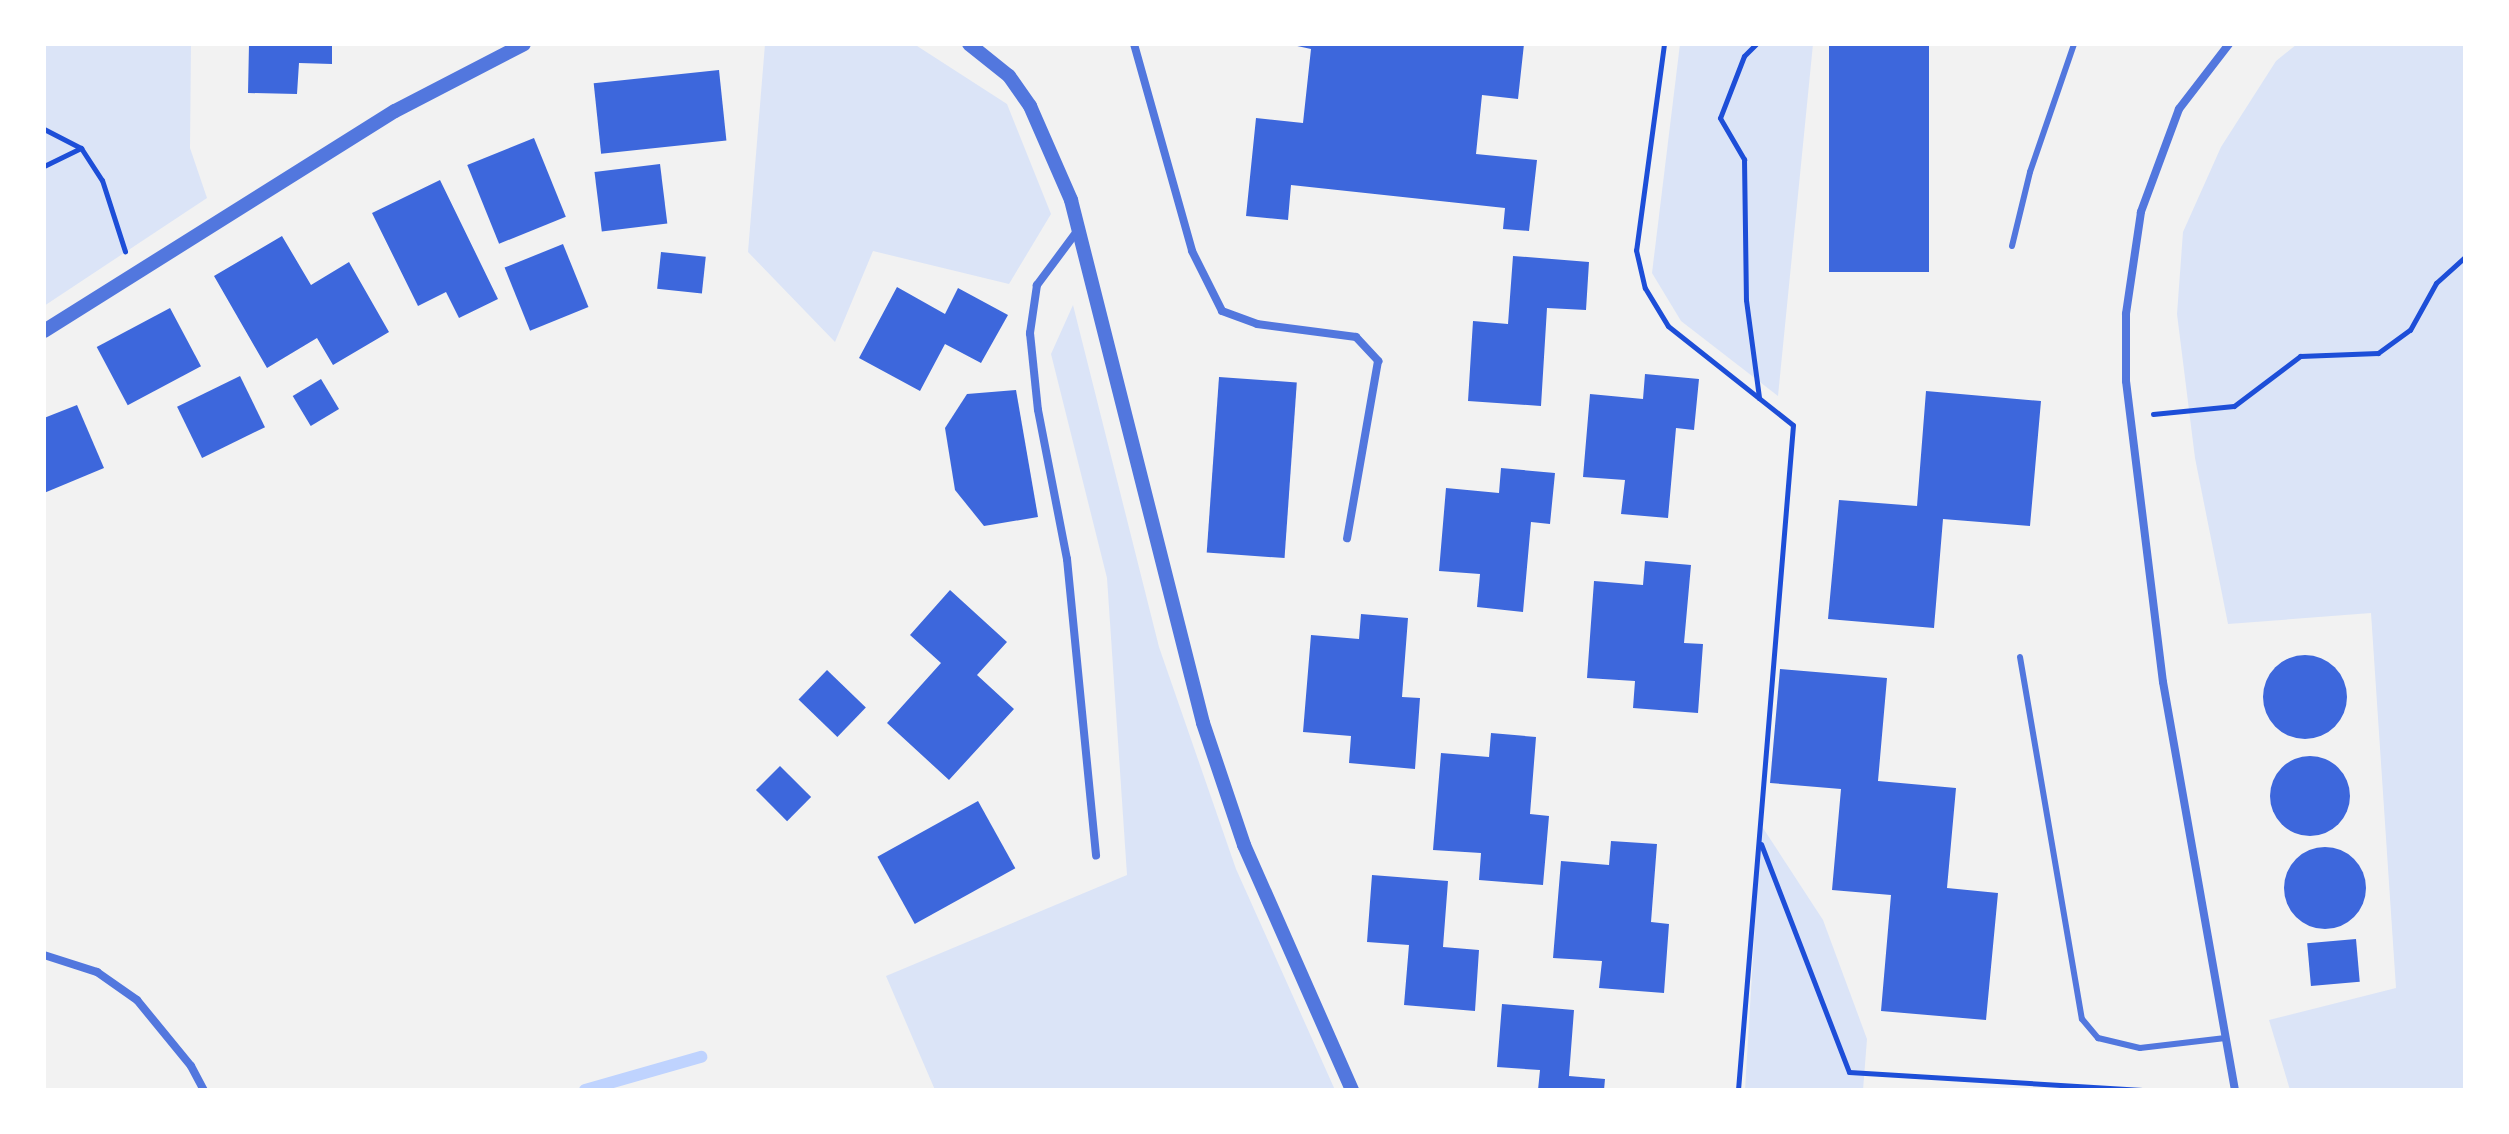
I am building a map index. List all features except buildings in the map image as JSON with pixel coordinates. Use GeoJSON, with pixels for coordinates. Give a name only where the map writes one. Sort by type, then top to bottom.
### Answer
{"type":"FeatureCollection","features":[{"type":"Feature","properties":{"kind":"street"},"geometry":{"type":"LineString","coordinates":[[44,331],[395,111],[524,44]]}},
{"type":"Feature","properties":{"kind":"street"},"geometry":{"type":"LineString","coordinates":[[969,44],[1009,76],[1030,106],[1078,230],[1203,723],[1244,845],[1352,1090]]}},
{"type":"Feature","properties":{"kind":"street"},"geometry":{"type":"LineString","coordinates":[[1134,44],[1192,251],[1222,311],[1257,324],[1356,337],[1378,361],[1347,538]]}},
{"type":"Feature","properties":{"kind":"street"},"geometry":{"type":"LineString","coordinates":[[2229,44],[2179,109],[2141,212],[2126,314],[2130,415],[2163,682],[2235,1090]]}},
{"type":"Feature","properties":{"kind":"street"},"geometry":{"type":"LineString","coordinates":[[1078,230],[1037,285],[1030,333],[1038,410],[1067,559],[1096,856]]}},
{"type":"Feature","properties":{"kind":"street"},"geometry":{"type":"LineString","coordinates":[[44,955],[97,972],[137,1000],[191,1066],[204,1090]]}},
{"type":"Feature","properties":{"kind":"lane"},"geometry":{"type":"LineString","coordinates":[[2012,246],[2030,172],[2074,44]]}},
{"type":"Feature","properties":{"kind":"lane"},"geometry":{"type":"LineString","coordinates":[[2020,657],[2082,1019],[2098,1038],[2140,1048],[2225,1038]]}},
{"type":"Feature","properties":{"kind":"path"},"geometry":{"type":"LineString","coordinates":[[1664,44],[1636,250],[1645,288],[1668,326],[1793,425],[1738,1090]]}},
{"type":"Feature","properties":{"kind":"path"},"geometry":{"type":"LineString","coordinates":[[1756,44],[1744,56],[1720,118],[1744,159],[1746,300],[1759,398]]}},
{"type":"Feature","properties":{"kind":"path"},"geometry":{"type":"LineString","coordinates":[[44,129],[81,148],[102,180],[134,274]]}},
{"type":"Feature","properties":{"kind":"path"},"geometry":{"type":"LineString","coordinates":[[44,166],[81,148]]}},
{"type":"Feature","properties":{"kind":"path"},"geometry":{"type":"LineString","coordinates":[[2130,415],[2234,406],[2300,356],[2378,353],[2410,330],[2436,283],[2465,257]]}},
{"type":"Feature","properties":{"kind":"path"},"geometry":{"type":"LineString","coordinates":[[1759,838],[1849,1072],[2146,1090]]}},
{"type":"Feature","properties":{"kind":"shaded area"},"geometry":{"type":"Polygon","coordinates":[[[44,44],[191,44],[190,148],[207,198],[44,306],[44,44]]]}},
{"type":"Feature","properties":{"kind":"shaded area"},"geometry":{"type":"Polygon","coordinates":[[[765,44],[914,44],[1007,104],[1051,214],[1009,284],[873,251],[835,342],[748,252],[765,44]]]}},
{"type":"Feature","properties":{"kind":"shaded area"},"geometry":{"type":"Polygon","coordinates":[[[1680,44],[1813,44],[1778,396],[1681,321],[1652,273],[1680,44]]]}},
{"type":"Feature","properties":{"kind":"shaded area"},"geometry":{"type":"Polygon","coordinates":[[[2297,44],[2465,44],[2465,1090],[2290,1090],[2269,1020],[2396,988],[2371,613],[2228,624],[2195,458],[2177,314],[2183,232],[2221,147],[2276,61],[2297,44]]]}},
{"type":"Feature","properties":{"kind":"shaded area"},"geometry":{"type":"Polygon","coordinates":[[[1073,305],[1159,647],[1236,869],[1335,1090],[935,1090],[886,976],[1127,875],[1107,578],[1051,354],[1073,305]]]}},
{"type":"Feature","properties":{"kind":"shaded area"},"geometry":{"type":"Polygon","coordinates":[[[1761,825],[1823,920],[1867,1039],[1863,1090],[1745,1090],[1761,825]]]}},
{"type":"Feature","properties":{"kind":"waterway"},"geometry":{"type":"LineString","coordinates":[[585,1090],[701,1057]]}}]}
